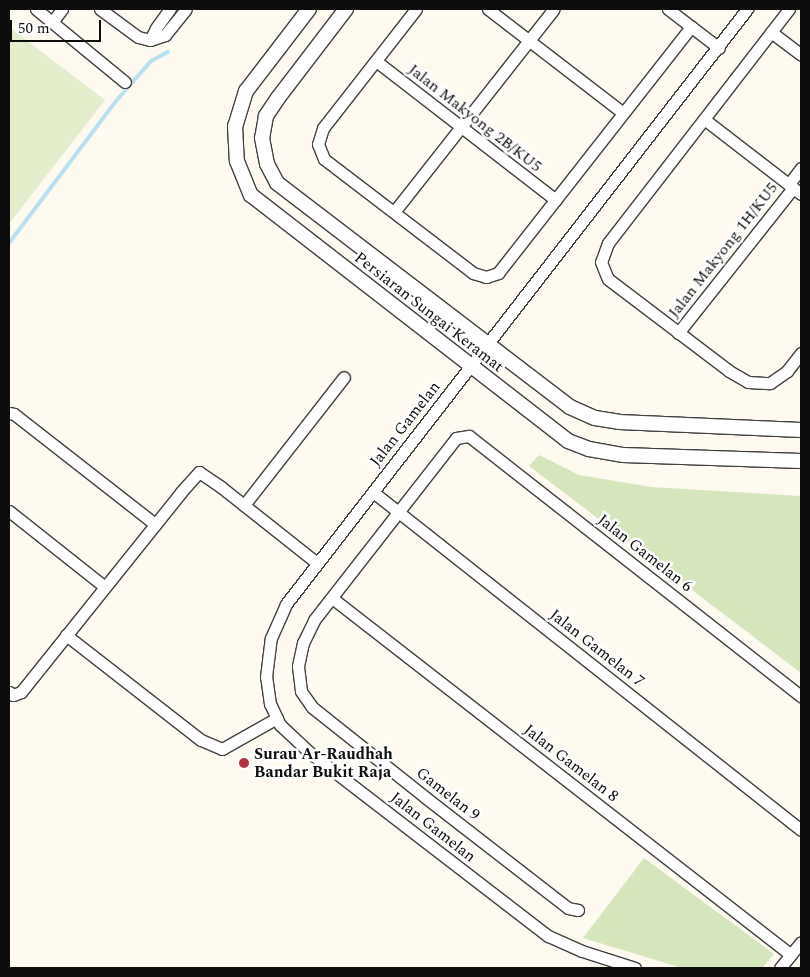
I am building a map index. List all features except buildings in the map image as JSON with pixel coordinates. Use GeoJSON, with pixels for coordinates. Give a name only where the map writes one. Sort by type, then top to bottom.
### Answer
{"type":"FeatureCollection","features":[{"type":"Feature","properties":{"kind":"street"},"geometry":{"type":"LineString","coordinates":[[36,9],[53,21],[125,82]]}},
{"type":"Feature","properties":{"kind":"street"},"geometry":{"type":"LineString","coordinates":[[53,21],[62,9]]}},
{"type":"Feature","properties":{"kind":"street"},"geometry":{"type":"LineString","coordinates":[[100,9],[138,37],[150,40],[165,35],[186,9]]}},
{"type":"Feature","properties":{"kind":"street"},"geometry":{"type":"LineString","coordinates":[[150,40],[170,9]]}},
{"type":"Feature","properties":{"kind":"street","name":"Persiaran Sungai Keramat"},"geometry":{"type":"LineString","coordinates":[[309,9],[246,91],[236,126],[237,161],[251,195],[568,442],[589,450],[623,455],[801,461]]}},
{"type":"Feature","properties":{"kind":"street","name":"Persiaran Sungai Keramat"},"geometry":{"type":"LineString","coordinates":[[346,9],[266,116],[262,138],[267,164],[278,183],[488,346],[570,407],[595,418],[619,422],[801,430]]}},
{"type":"Feature","properties":{"kind":"street"},"geometry":{"type":"LineString","coordinates":[[416,9],[323,128],[318,144],[324,158],[472,273],[486,277],[498,273],[691,27]]}},
{"type":"Feature","properties":{"kind":"street"},"geometry":{"type":"LineString","coordinates":[[488,9],[623,113]]}},
{"type":"Feature","properties":{"kind":"street"},"geometry":{"type":"LineString","coordinates":[[394,212],[554,9]]}},
{"type":"Feature","properties":{"kind":"street"},"geometry":{"type":"LineString","coordinates":[[668,9],[719,48]]}},
{"type":"Feature","properties":{"kind":"street","name":"Jalan Gamelan"},"geometry":{"type":"LineString","coordinates":[[635,968],[582,951],[548,936],[308,751],[280,724],[270,704],[266,677],[271,638],[286,604],[719,48],[747,9]]}},
{"type":"Feature","properties":{"kind":"street"},"geometry":{"type":"LineString","coordinates":[[789,9],[608,243],[600,262],[608,280],[729,372],[748,382],[770,383],[787,371],[801,353]]}},
{"type":"Feature","properties":{"kind":"street"},"geometry":{"type":"LineString","coordinates":[[771,32],[801,55]]}},
{"type":"Feature","properties":{"kind":"street","name":"Jalan Makyong 2B/KU5"},"geometry":{"type":"LineString","coordinates":[[376,61],[460,128],[556,200]]}},
{"type":"Feature","properties":{"kind":"street"},"geometry":{"type":"LineString","coordinates":[[704,119],[794,188]]}},
{"type":"Feature","properties":{"kind":"street","name":"Jalan Makyong 1H/KU5"},"geometry":{"type":"LineString","coordinates":[[678,333],[794,188],[801,168]]}},
{"type":"Feature","properties":{"kind":"street"},"geometry":{"type":"LineString","coordinates":[[244,505],[344,377]]}},
{"type":"Feature","properties":{"kind":"street"},"geometry":{"type":"LineString","coordinates":[[9,413],[14,414],[155,524]]}},
{"type":"Feature","properties":{"kind":"street","name":"Jalan Gamelan 6"},"geometry":{"type":"LineString","coordinates":[[398,512],[456,438],[469,436],[801,696]]}},
{"type":"Feature","properties":{"kind":"street"},"geometry":{"type":"LineString","coordinates":[[9,692],[13,695],[21,692],[195,474],[199,472],[317,563]]}},
{"type":"Feature","properties":{"kind":"street","name":"Jalan Gamelan 7"},"geometry":{"type":"LineString","coordinates":[[373,492],[801,830]]}},
{"type":"Feature","properties":{"kind":"street"},"geometry":{"type":"LineString","coordinates":[[9,511],[105,587]]}},
{"type":"Feature","properties":{"kind":"street"},"geometry":{"type":"LineString","coordinates":[[332,598],[398,512]]}},
{"type":"Feature","properties":{"kind":"street","name":"Gamelan 9"},"geometry":{"type":"LineString","coordinates":[[332,598],[314,620],[307,635],[298,666],[302,691],[312,707],[557,900],[568,908],[578,910]]}},
{"type":"Feature","properties":{"kind":"street","name":"Jalan Gamelan 8"},"geometry":{"type":"LineString","coordinates":[[332,598],[791,955]]}},
{"type":"Feature","properties":{"kind":"street"},"geometry":{"type":"LineString","coordinates":[[66,636],[201,740],[222,749],[277,718]]}},
{"type":"Feature","properties":{"kind":"street"},"geometry":{"type":"LineString","coordinates":[[780,968],[801,942]]}},
{"type":"Feature","properties":{"kind":"green space"},"geometry":{"type":"Polygon","coordinates":[[[9,27],[105,100],[9,224],[9,27]]]}},
{"type":"Feature","properties":{"kind":"green space"},"geometry":{"type":"Polygon","coordinates":[[[539,455],[579,475],[651,487],[801,496],[801,673],[529,466],[539,455]]]}},
{"type":"Feature","properties":{"kind":"green space"},"geometry":{"type":"Polygon","coordinates":[[[644,858],[774,954],[762,968],[682,968],[583,938],[644,858]]]}},
{"type":"Feature","properties":{"kind":"waterway"},"geometry":{"type":"LineString","coordinates":[[9,243],[116,101],[151,61],[168,52]]}},
{"type":"Feature","properties":{"kind":"place","name":"Surau Ar-Raudhah Bandar Bukit Raja"},"geometry":{"type":"Point","coordinates":[244,763]}}]}
